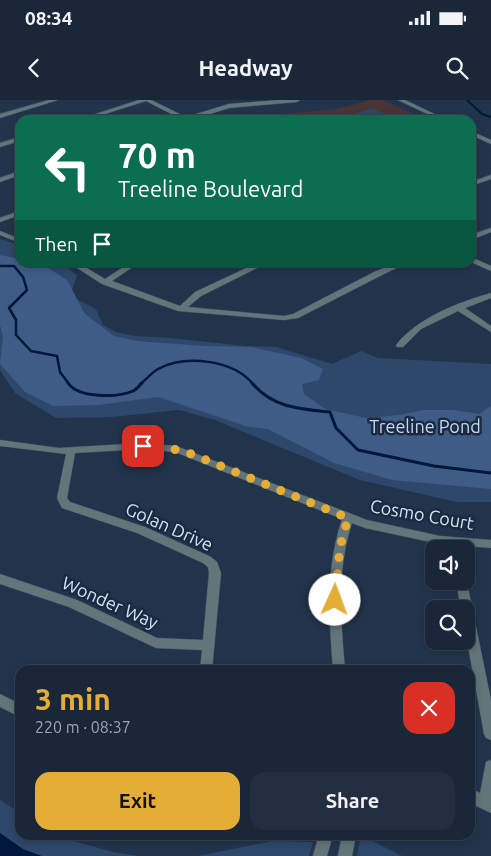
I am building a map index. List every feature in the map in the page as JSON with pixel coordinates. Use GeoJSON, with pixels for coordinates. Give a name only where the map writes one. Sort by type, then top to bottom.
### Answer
{"type":"FeatureCollection","features":[{"type":"Feature","properties":{"kind":"street"},"geometry":{"type":"LineString","coordinates":[[0,116],[55,100]]}},
{"type":"Feature","properties":{"kind":"street"},"geometry":{"type":"LineString","coordinates":[[96,115],[146,100],[175,115]]}},
{"type":"Feature","properties":{"kind":"street"},"geometry":{"type":"LineString","coordinates":[[201,115],[229,106],[297,100]]}},
{"type":"Feature","properties":{"kind":"street"},"geometry":{"type":"LineString","coordinates":[[401,100],[433,115]]}},
{"type":"Feature","properties":{"kind":"street"},"geometry":{"type":"LineString","coordinates":[[476,135],[491,142]]}},
{"type":"Feature","properties":{"kind":"street"},"geometry":{"type":"LineString","coordinates":[[0,145],[15,140]]}},
{"type":"Feature","properties":{"kind":"street"},"geometry":{"type":"LineString","coordinates":[[0,180],[15,175]]}},
{"type":"Feature","properties":{"kind":"street"},"geometry":{"type":"LineString","coordinates":[[476,182],[491,177]]}},
{"type":"Feature","properties":{"kind":"street"},"geometry":{"type":"LineString","coordinates":[[0,220],[15,215]]}},
{"type":"Feature","properties":{"kind":"street"},"geometry":{"type":"LineString","coordinates":[[476,236],[491,230]]}},
{"type":"Feature","properties":{"kind":"street"},"geometry":{"type":"LineString","coordinates":[[0,233],[15,239]]}},
{"type":"Feature","properties":{"kind":"street"},"geometry":{"type":"LineString","coordinates":[[476,262],[491,269]]}},
{"type":"Feature","properties":{"kind":"street"},"geometry":{"type":"LineString","coordinates":[[78,267],[88,275],[105,282],[181,309],[270,318],[292,317],[394,267]]}},
{"type":"Feature","properties":{"kind":"street"},"geometry":{"type":"LineString","coordinates":[[105,282],[129,267]]}},
{"type":"Feature","properties":{"kind":"street"},"geometry":{"type":"LineString","coordinates":[[181,309],[198,294],[255,267]]}},
{"type":"Feature","properties":{"kind":"street"},"geometry":{"type":"LineString","coordinates":[[400,345],[408,335],[439,317],[491,296]]}},
{"type":"Feature","properties":{"kind":"street"},"geometry":{"type":"LineString","coordinates":[[459,308],[491,330]]}},
{"type":"Feature","properties":{"kind":"street","name":"Cosmo Court"},"geometry":{"type":"LineString","coordinates":[[0,444],[71,451],[143,446],[176,450],[365,524],[433,540]]}},
{"type":"Feature","properties":{"kind":"street","name":"Golan Drive"},"geometry":{"type":"LineString","coordinates":[[71,451],[62,498],[66,506],[155,536],[198,555],[213,565],[215,573],[206,665]]}},
{"type":"Feature","properties":{"kind":"street"},"geometry":{"type":"LineString","coordinates":[[339,665],[335,600],[336,574],[340,547],[348,518]]}},
{"type":"Feature","properties":{"kind":"street","name":"Cosmo Court"},"geometry":{"type":"LineString","coordinates":[[475,545],[491,544]]}},
{"type":"Feature","properties":{"kind":"street","name":"Wonder Way"},"geometry":{"type":"LineString","coordinates":[[0,579],[73,603],[156,643],[208,645]]}},
{"type":"Feature","properties":{"kind":"street"},"geometry":{"type":"LineString","coordinates":[[464,590],[491,734]]}},
{"type":"Feature","properties":{"kind":"street"},"geometry":{"type":"LineString","coordinates":[[0,700],[15,708]]}},
{"type":"Feature","properties":{"kind":"street"},"geometry":{"type":"LineString","coordinates":[[475,798],[488,805],[491,767]]}},
{"type":"Feature","properties":{"kind":"street"},"geometry":{"type":"LineString","coordinates":[[320,856],[325,840]]}},
{"type":"Feature","properties":{"kind":"street"},"geometry":{"type":"LineString","coordinates":[[345,856],[348,840]]}},
{"type":"Feature","properties":{"kind":"shaded area"},"geometry":{"type":"Polygon","coordinates":[[[370,100],[383,100],[415,115],[268,115],[337,109],[370,100]]]}},
{"type":"Feature","properties":{"kind":"shaded area"},"geometry":{"type":"Polygon","coordinates":[[[0,833],[23,849],[42,856],[0,856],[0,833]]]}},
{"type":"Feature","properties":{"kind":"green space"},"geometry":{"type":"Polygon","coordinates":[[[371,108],[388,115],[353,115],[371,108]]]}},
{"type":"Feature","properties":{"kind":"green space","name":"Treeline Pond"},"geometry":{"type":"Polygon","coordinates":[[[0,239],[15,244],[15,267],[66,267],[77,275],[70,296],[96,309],[103,325],[116,332],[135,336],[276,347],[332,364],[361,351],[378,358],[491,364],[491,502],[457,502],[360,480],[215,420],[179,410],[111,417],[56,418],[15,393],[0,370],[0,239]]]}},
{"type":"Feature","properties":{"kind":"green space","name":"Treeline Pond"},"geometry":{"type":"Polygon","coordinates":[[[0,255],[15,258],[15,267],[47,267],[67,280],[85,314],[114,336],[137,341],[250,347],[301,358],[323,369],[319,380],[302,384],[304,394],[325,409],[366,418],[399,415],[424,410],[453,410],[479,414],[491,406],[491,489],[392,480],[334,463],[268,429],[249,427],[158,397],[98,405],[53,406],[25,392],[0,364],[3,337],[0,325],[0,255]]]}},
{"type":"Feature","properties":{"kind":"green space"},"geometry":{"type":"Polygon","coordinates":[[[0,800],[15,810],[15,840],[71,840],[113,852],[138,856],[0,856],[0,800]]]}},
{"type":"Feature","properties":{"kind":"green space"},"geometry":{"type":"Polygon","coordinates":[[[360,840],[371,840],[402,856],[357,856],[360,840]]]}},
{"type":"Feature","properties":{"kind":"green space"},"geometry":{"type":"Polygon","coordinates":[[[272,841],[313,842],[309,856],[198,856],[272,841]]]}},
{"type":"Feature","properties":{"kind":"waterway"},"geometry":{"type":"LineString","coordinates":[[467,100],[482,114],[491,117]]}},
{"type":"Feature","properties":{"kind":"waterway"},"geometry":{"type":"LineString","coordinates":[[0,266],[14,266],[23,277],[27,290],[9,308],[16,320],[16,335],[31,351],[57,356],[60,372],[69,384]]}},
{"type":"Feature","properties":{"kind":"waterway"},"geometry":{"type":"LineString","coordinates":[[140,384],[158,369],[169,364],[195,361],[208,362],[234,369],[253,384]]}},
{"type":"Feature","properties":{"kind":"waterway"},"geometry":{"type":"LineString","coordinates":[[69,384],[80,392],[108,396],[133,391],[142,383]]}},
{"type":"Feature","properties":{"kind":"waterway"},"geometry":{"type":"LineString","coordinates":[[253,384],[269,398],[288,406],[330,412],[336,428],[358,450],[434,466],[491,473]]}},
{"type":"Feature","properties":{"kind":"route"},"geometry":{"type":"LineString","coordinates":[[143,446],[165,447],[189,453],[348,518],[340,547],[335,600]]}}]}
